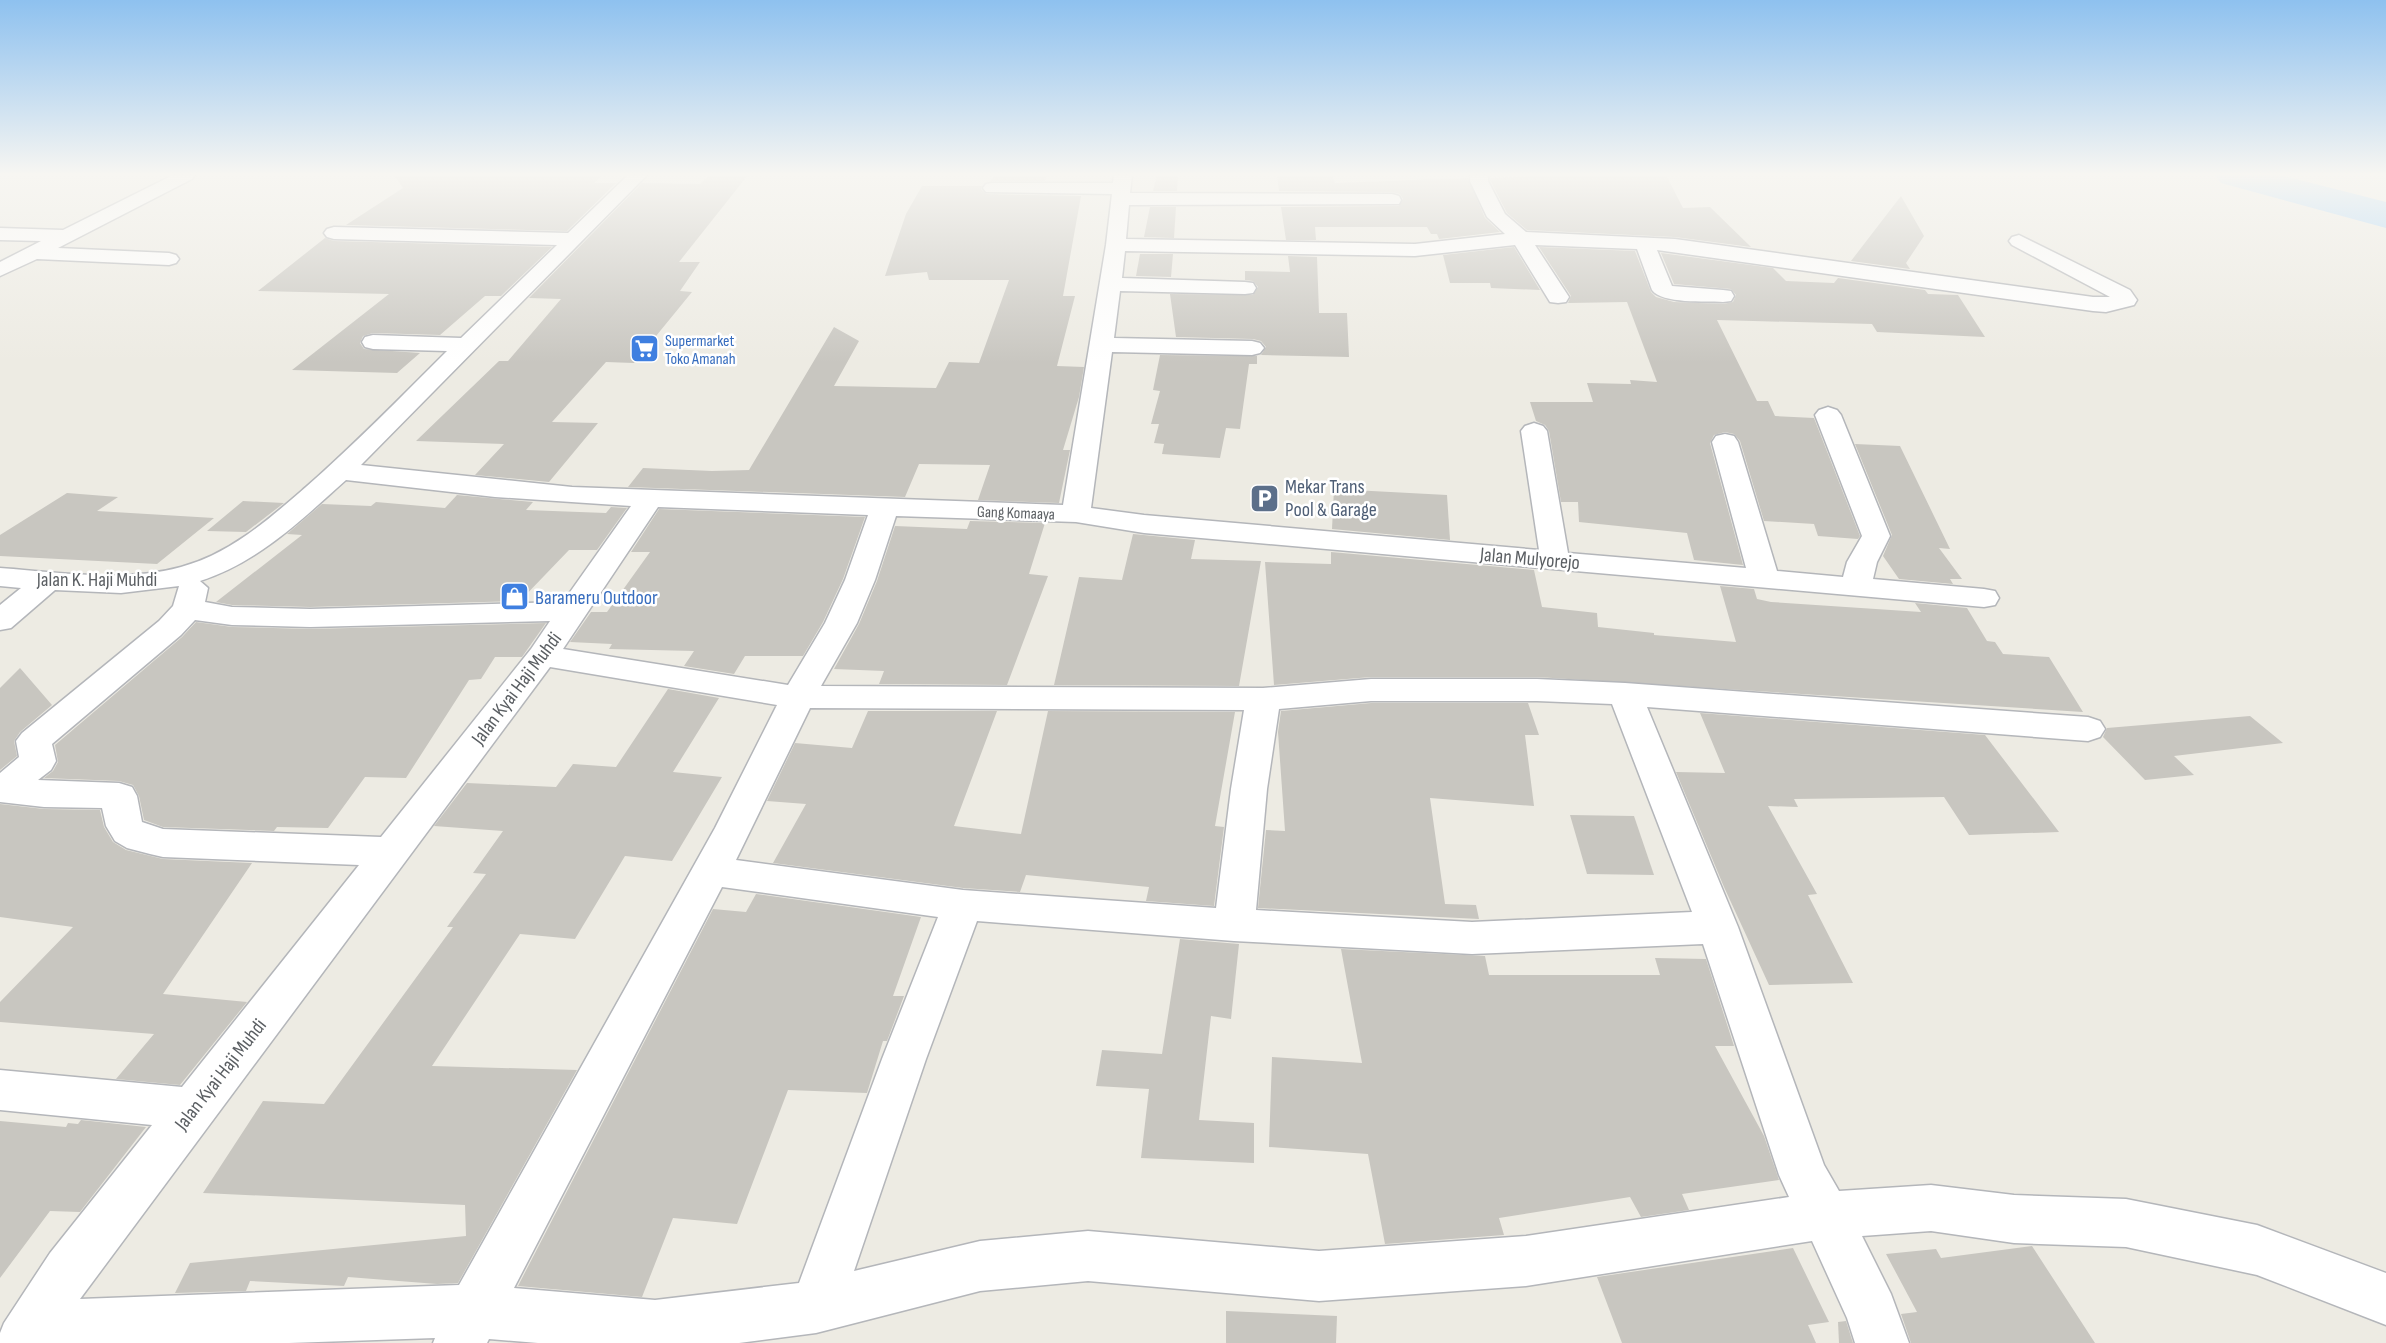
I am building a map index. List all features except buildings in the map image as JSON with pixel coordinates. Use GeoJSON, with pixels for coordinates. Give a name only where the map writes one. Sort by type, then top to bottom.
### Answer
{"type":"FeatureCollection","features":[{"type":"Feature","properties":{"kind":"street"},"geometry":{"type":"LineString","coordinates":[[0,270],[63,238]]}},
{"type":"Feature","properties":{"kind":"street"},"geometry":{"type":"LineString","coordinates":[[528,238],[573,239]]}},
{"type":"Feature","properties":{"kind":"street","name":"Gang Komaaya"},"geometry":{"type":"LineString","coordinates":[[650,498],[1076,514],[1117,238]]}},
{"type":"Feature","properties":{"kind":"street"},"geometry":{"type":"LineString","coordinates":[[1521,238],[1558,297]]}},
{"type":"Feature","properties":{"kind":"street"},"geometry":{"type":"LineString","coordinates":[[1116,245],[1415,250],[1521,238],[1644,242],[2093,304],[2117,304],[2126,300],[2122,295],[2019,241]]}},
{"type":"Feature","properties":{"kind":"street"},"geometry":{"type":"LineString","coordinates":[[340,471],[573,239]]}},
{"type":"Feature","properties":{"kind":"street"},"geometry":{"type":"LineString","coordinates":[[1644,242],[1663,290],[1670,293],[1723,296]]}},
{"type":"Feature","properties":{"kind":"street"},"geometry":{"type":"LineString","coordinates":[[33,253],[170,259]]}},
{"type":"Feature","properties":{"kind":"street"},"geometry":{"type":"LineString","coordinates":[[1110,284],[1245,288]]}},
{"type":"Feature","properties":{"kind":"street"},"geometry":{"type":"LineString","coordinates":[[373,342],[466,345]]}},
{"type":"Feature","properties":{"kind":"street"},"geometry":{"type":"LineString","coordinates":[[1100,345],[1252,348]]}},
{"type":"Feature","properties":{"kind":"street"},"geometry":{"type":"LineString","coordinates":[[1828,415],[1876,536],[1862,562],[1856,587]]}},
{"type":"Feature","properties":{"kind":"street"},"geometry":{"type":"LineString","coordinates":[[1534,431],[1555,560]]}},
{"type":"Feature","properties":{"kind":"street"},"geometry":{"type":"LineString","coordinates":[[1725,442],[1764,579]]}},
{"type":"Feature","properties":{"kind":"street"},"geometry":{"type":"LineString","coordinates":[[340,471],[429,484],[523,493],[650,498]]}},
{"type":"Feature","properties":{"kind":"street","name":"Jalan K. Haji Muhdi"},"geometry":{"type":"LineString","coordinates":[[0,577],[122,582],[163,580],[192,574],[227,558],[263,537],[340,471]]}},
{"type":"Feature","properties":{"kind":"street","name":"Jalan Kyai Haji Muhdi"},"geometry":{"type":"LineString","coordinates":[[27,1336],[68,1271],[542,656],[650,498]]}},
{"type":"Feature","properties":{"kind":"street"},"geometry":{"type":"LineString","coordinates":[[467,1327],[710,871],[798,697],[841,622],[860,580],[884,508]]}},
{"type":"Feature","properties":{"kind":"street","name":"Jalan Mulyorejo"},"geometry":{"type":"LineString","coordinates":[[1076,514],[1144,524],[1984,598]]}},
{"type":"Feature","properties":{"kind":"street"},"geometry":{"type":"LineString","coordinates":[[2,789],[38,761],[34,741],[170,628],[188,609],[193,592],[192,574]]}},
{"type":"Feature","properties":{"kind":"street"},"geometry":{"type":"LineString","coordinates":[[0,621],[50,580]]}},
{"type":"Feature","properties":{"kind":"street"},"geometry":{"type":"LineString","coordinates":[[188,609],[232,616],[310,618],[572,611]]}},
{"type":"Feature","properties":{"kind":"street"},"geometry":{"type":"LineString","coordinates":[[542,656],[798,697],[1263,699],[1371,690],[1537,690],[1625,694],[2088,729]]}},
{"type":"Feature","properties":{"kind":"street"},"geometry":{"type":"LineString","coordinates":[[1625,694],[1718,927],[1803,1176],[1826,1215],[1872,1313],[1882,1343]]}},
{"type":"Feature","properties":{"kind":"street"},"geometry":{"type":"LineString","coordinates":[[1234,925],[1249,789],[1263,699]]}},
{"type":"Feature","properties":{"kind":"street"},"geometry":{"type":"LineString","coordinates":[[2,789],[44,794],[119,796],[123,826],[135,837],[163,843],[391,852]]}},
{"type":"Feature","properties":{"kind":"street"},"geometry":{"type":"LineString","coordinates":[[710,871],[963,905],[1234,925],[1473,938],[1718,927]]}},
{"type":"Feature","properties":{"kind":"street"},"geometry":{"type":"LineString","coordinates":[[816,1307],[904,1059],[963,905]]}},
{"type":"Feature","properties":{"kind":"street"},"geometry":{"type":"LineString","coordinates":[[0,1090],[193,1108]]}},
{"type":"Feature","properties":{"kind":"street"},"geometry":{"type":"LineString","coordinates":[[27,1336],[326,1315],[467,1327],[655,1326],[816,1307],[991,1265],[1088,1256],[1319,1276],[1526,1261],[1826,1215],[1931,1208],[2014,1219],[2126,1223],[2257,1250],[2386,1299]]}},
{"type":"Feature","properties":{"kind":"place","name":"Supermarket Toko Amanah"},"geometry":{"type":"Point","coordinates":[644,349]}},
{"type":"Feature","properties":{"kind":"place","name":"Mekar Trans Pool & Garage"},"geometry":{"type":"Point","coordinates":[1264,498]}},
{"type":"Feature","properties":{"kind":"place","name":"Barameru Outdoor"},"geometry":{"type":"Point","coordinates":[514,597]}}]}
